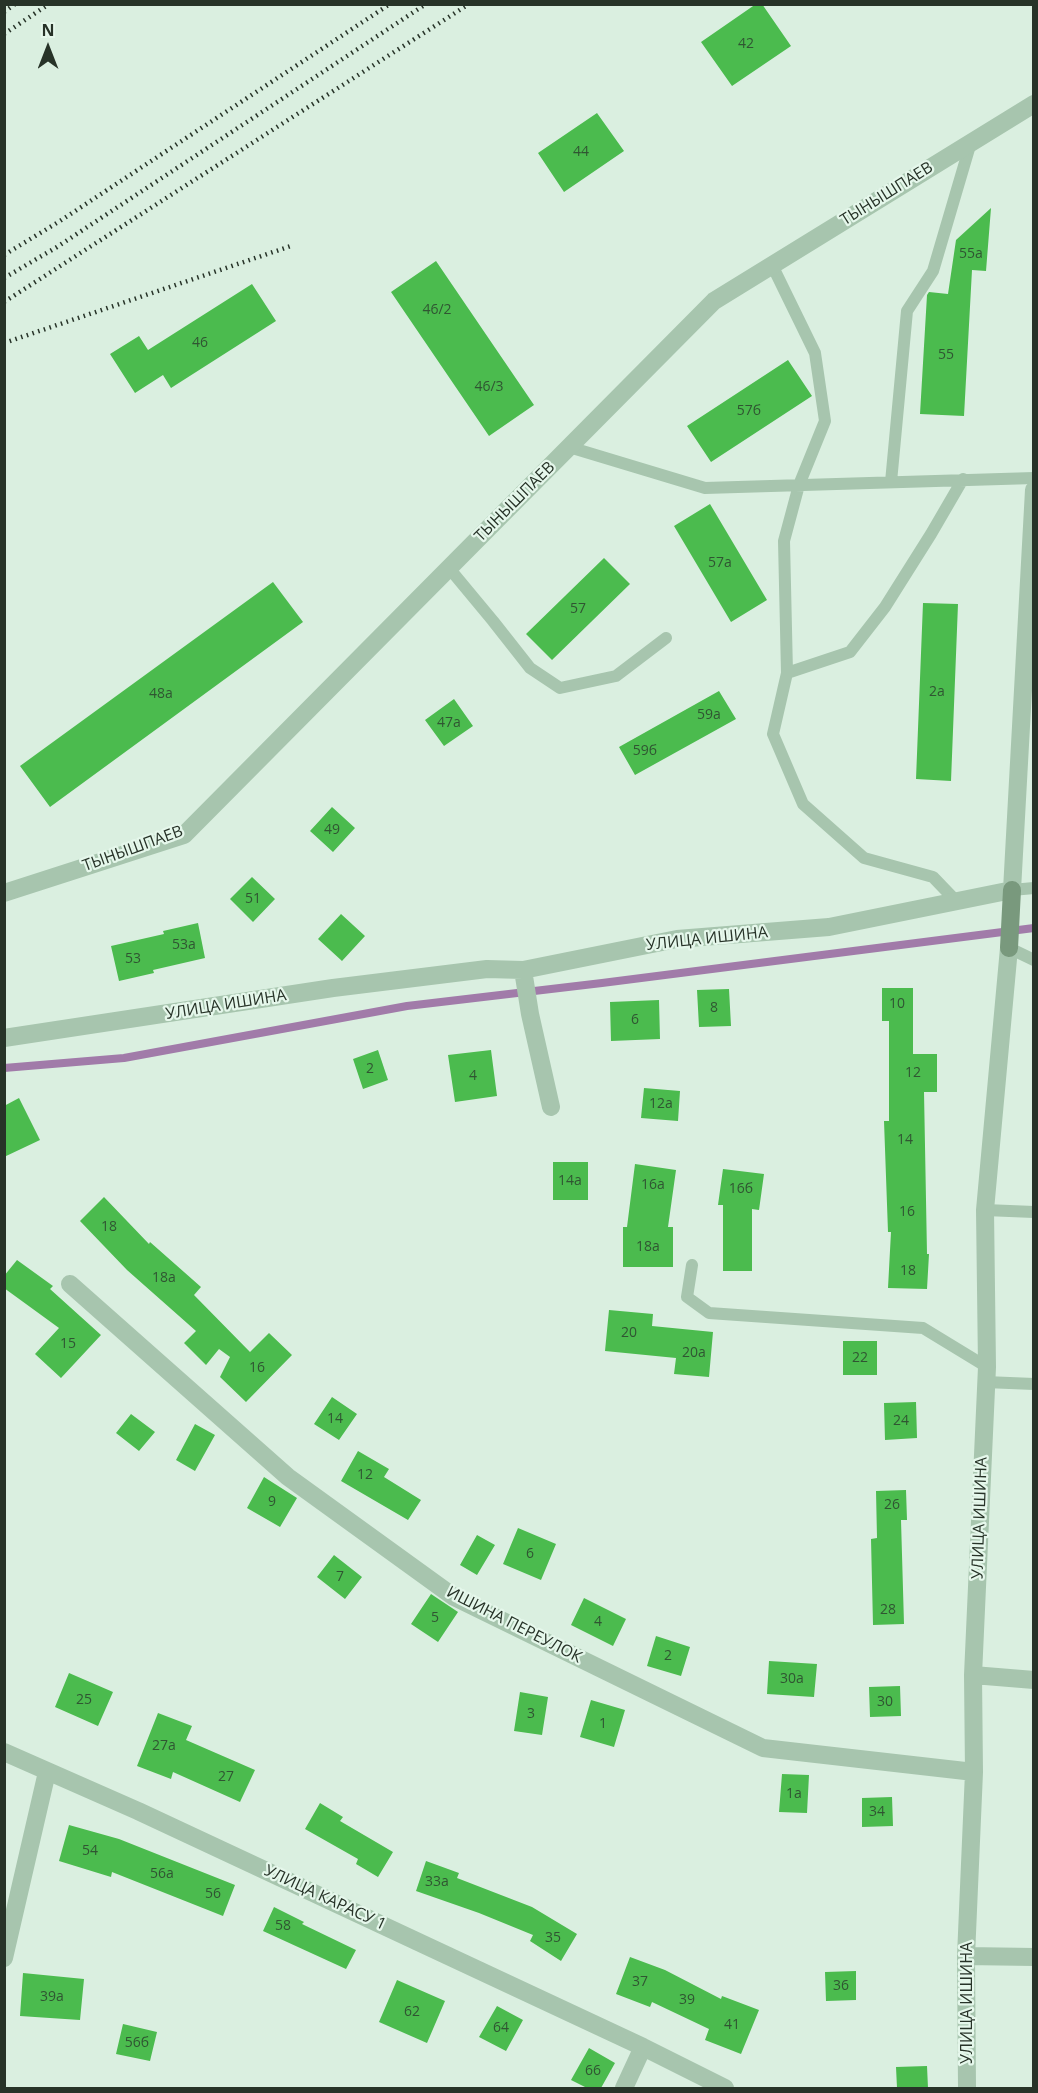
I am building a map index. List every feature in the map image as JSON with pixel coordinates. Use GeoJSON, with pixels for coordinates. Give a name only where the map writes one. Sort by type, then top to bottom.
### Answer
{"type":"FeatureCollection","features":[{"type":"Feature","properties":{"kind":"street","name":"ТЫНЫШПАЕВ"},"geometry":{"type":"LineString","coordinates":[[4,893],[184,835],[714,301],[1034,104]]}},
{"type":"Feature","properties":{"kind":"street"},"geometry":{"type":"LineString","coordinates":[[1009,948],[1034,490]]}},
{"type":"Feature","properties":{"kind":"street","name":"УЛИЦА ИШИНА"},"geometry":{"type":"LineString","coordinates":[[4,1038],[333,988],[487,969],[523,970],[677,939],[829,927],[1012,890]]}},
{"type":"Feature","properties":{"kind":"street","name":"УЛИЦА ИШИНА"},"geometry":{"type":"LineString","coordinates":[[967,2088],[966,1956],[974,1772],[973,1675],[986,1374],[985,1210],[1009,948]]}},
{"type":"Feature","properties":{"kind":"street"},"geometry":{"type":"LineString","coordinates":[[523,970],[530,1014],[551,1107]]}},
{"type":"Feature","properties":{"kind":"street","name":"ИШИНА ПЕРЕУЛОК"},"geometry":{"type":"LineString","coordinates":[[70,1284],[288,1477],[454,1597],[763,1748],[974,1772]]}},
{"type":"Feature","properties":{"kind":"street"},"geometry":{"type":"LineString","coordinates":[[973,1675],[1034,1680]]}},
{"type":"Feature","properties":{"kind":"street","name":"УЛИЦА КАРАСУ 1"},"geometry":{"type":"LineString","coordinates":[[4,1752],[149,1816],[643,2047],[725,2088]]}},
{"type":"Feature","properties":{"kind":"street"},"geometry":{"type":"LineString","coordinates":[[4,1958],[47,1772]]}},
{"type":"Feature","properties":{"kind":"street"},"geometry":{"type":"LineString","coordinates":[[966,1956],[1034,1957]]}},
{"type":"Feature","properties":{"kind":"street"},"geometry":{"type":"LineString","coordinates":[[624,2088],[643,2047]]}},
{"type":"Feature","properties":{"kind":"lane"},"geometry":{"type":"LineString","coordinates":[[891,482],[907,311],[933,271],[971,142]]}},
{"type":"Feature","properties":{"kind":"lane"},"geometry":{"type":"LineString","coordinates":[[772,265],[815,353],[825,421],[800,485],[784,541],[787,673],[772,734],[803,804],[864,858],[933,877],[957,902]]}},
{"type":"Feature","properties":{"kind":"lane"},"geometry":{"type":"LineString","coordinates":[[569,447],[705,488],[1034,477]]}},
{"type":"Feature","properties":{"kind":"lane"},"geometry":{"type":"LineString","coordinates":[[787,673],[850,652],[885,606],[963,480]]}},
{"type":"Feature","properties":{"kind":"lane"},"geometry":{"type":"LineString","coordinates":[[449,568],[530,668],[560,688],[616,676],[666,638]]}},
{"type":"Feature","properties":{"kind":"lane"},"geometry":{"type":"LineString","coordinates":[[1012,890],[1034,888]]}},
{"type":"Feature","properties":{"kind":"lane"},"geometry":{"type":"LineString","coordinates":[[1009,948],[1034,960]]}},
{"type":"Feature","properties":{"kind":"lane"},"geometry":{"type":"LineString","coordinates":[[985,1210],[1034,1212]]}},
{"type":"Feature","properties":{"kind":"lane"},"geometry":{"type":"LineString","coordinates":[[692,1265],[687,1297],[709,1313],[923,1328],[986,1374],[1034,1384]]}},
{"type":"Feature","properties":{"kind":"building"},"geometry":{"type":"Polygon","coordinates":[[[756,4],[762,4],[791,46],[732,86],[701,42],[756,4]]]}},
{"type":"Feature","properties":{"kind":"building"},"geometry":{"type":"Polygon","coordinates":[[[597,113],[624,151],[564,192],[538,153],[597,113]]]}},
{"type":"Feature","properties":{"kind":"building"},"geometry":{"type":"Polygon","coordinates":[[[991,208],[986,271],[972,270],[964,416],[920,414],[927,295],[929,292],[948,294],[956,240],[991,208]]]}},
{"type":"Feature","properties":{"kind":"building"},"geometry":{"type":"Polygon","coordinates":[[[436,261],[534,405],[489,436],[391,292],[436,261]]]}},
{"type":"Feature","properties":{"kind":"building"},"geometry":{"type":"Polygon","coordinates":[[[252,284],[276,321],[171,388],[163,375],[135,393],[110,354],[139,336],[148,350],[252,284]]]}},
{"type":"Feature","properties":{"kind":"building"},"geometry":{"type":"Polygon","coordinates":[[[788,360],[812,396],[711,462],[687,426],[788,360]]]}},
{"type":"Feature","properties":{"kind":"building"},"geometry":{"type":"Polygon","coordinates":[[[710,504],[767,600],[731,622],[674,526],[710,504]]]}},
{"type":"Feature","properties":{"kind":"building"},"geometry":{"type":"Polygon","coordinates":[[[604,558],[630,584],[552,660],[526,634],[604,558]]]}},
{"type":"Feature","properties":{"kind":"building"},"geometry":{"type":"Polygon","coordinates":[[[273,582],[303,622],[50,807],[20,766],[273,582]]]}},
{"type":"Feature","properties":{"kind":"building"},"geometry":{"type":"Polygon","coordinates":[[[923,603],[958,604],[951,781],[916,779],[923,603]]]}},
{"type":"Feature","properties":{"kind":"building"},"geometry":{"type":"Polygon","coordinates":[[[719,691],[736,719],[635,775],[619,747],[719,691]]]}},
{"type":"Feature","properties":{"kind":"building"},"geometry":{"type":"Polygon","coordinates":[[[454,699],[473,726],[444,746],[425,720],[454,699]]]}},
{"type":"Feature","properties":{"kind":"building"},"geometry":{"type":"Polygon","coordinates":[[[332,807],[355,828],[333,852],[310,831],[332,807]]]}},
{"type":"Feature","properties":{"kind":"building"},"geometry":{"type":"Polygon","coordinates":[[[252,877],[275,899],[253,922],[230,899],[252,877]]]}},
{"type":"Feature","properties":{"kind":"building"},"geometry":{"type":"Polygon","coordinates":[[[341,914],[365,936],[342,961],[318,939],[341,914]]]}},
{"type":"Feature","properties":{"kind":"building"},"geometry":{"type":"Polygon","coordinates":[[[198,923],[205,958],[153,970],[154,973],[119,981],[111,946],[164,934],[163,931],[198,923]]]}},
{"type":"Feature","properties":{"kind":"building"},"geometry":{"type":"Polygon","coordinates":[[[882,988],[913,988],[913,1054],[937,1054],[937,1092],[924,1092],[927,1254],[929,1254],[927,1289],[888,1288],[891,1232],[888,1232],[884,1121],[889,1121],[889,1021],[882,1021],[882,988]]]}},
{"type":"Feature","properties":{"kind":"building"},"geometry":{"type":"Polygon","coordinates":[[[729,989],[731,1026],[699,1027],[697,990],[729,989]]]}},
{"type":"Feature","properties":{"kind":"building"},"geometry":{"type":"Polygon","coordinates":[[[659,1000],[660,1039],[611,1041],[610,1002],[659,1000]]]}},
{"type":"Feature","properties":{"kind":"building"},"geometry":{"type":"Polygon","coordinates":[[[378,1050],[388,1080],[363,1089],[353,1059],[378,1050]]]}},
{"type":"Feature","properties":{"kind":"building"},"geometry":{"type":"Polygon","coordinates":[[[491,1050],[497,1096],[455,1102],[448,1055],[491,1050]]]}},
{"type":"Feature","properties":{"kind":"building"},"geometry":{"type":"Polygon","coordinates":[[[644,1088],[680,1091],[678,1121],[641,1118],[644,1088]]]}},
{"type":"Feature","properties":{"kind":"building"},"geometry":{"type":"Polygon","coordinates":[[[19,1098],[40,1140],[4,1157],[4,1106],[19,1098]]]}},
{"type":"Feature","properties":{"kind":"building"},"geometry":{"type":"Polygon","coordinates":[[[553,1162],[588,1162],[588,1200],[553,1200],[553,1162]]]}},
{"type":"Feature","properties":{"kind":"building"},"geometry":{"type":"Polygon","coordinates":[[[635,1164],[676,1170],[668,1227],[673,1227],[673,1267],[623,1267],[623,1227],[627,1227],[635,1164]]]}},
{"type":"Feature","properties":{"kind":"building"},"geometry":{"type":"Polygon","coordinates":[[[723,1169],[764,1174],[759,1210],[752,1209],[752,1271],[723,1271],[723,1205],[718,1205],[723,1169]]]}},
{"type":"Feature","properties":{"kind":"building"},"geometry":{"type":"Polygon","coordinates":[[[104,1197],[149,1244],[150,1242],[201,1287],[194,1295],[250,1352],[269,1333],[292,1355],[246,1402],[220,1377],[230,1357],[219,1349],[206,1365],[184,1343],[196,1331],[127,1270],[80,1221],[104,1197]]]}},
{"type":"Feature","properties":{"kind":"building"},"geometry":{"type":"Polygon","coordinates":[[[17,1260],[53,1286],[50,1289],[101,1335],[61,1378],[35,1354],[59,1328],[4,1288],[4,1276],[17,1260]]]}},
{"type":"Feature","properties":{"kind":"building"},"geometry":{"type":"Polygon","coordinates":[[[609,1310],[653,1314],[652,1326],[713,1332],[709,1377],[674,1374],[676,1358],[605,1351],[609,1310]]]}},
{"type":"Feature","properties":{"kind":"building"},"geometry":{"type":"Polygon","coordinates":[[[843,1341],[877,1341],[877,1375],[843,1375],[843,1341]]]}},
{"type":"Feature","properties":{"kind":"building"},"geometry":{"type":"Polygon","coordinates":[[[332,1397],[357,1414],[339,1440],[314,1424],[332,1397]]]}},
{"type":"Feature","properties":{"kind":"building"},"geometry":{"type":"Polygon","coordinates":[[[916,1402],[917,1438],[885,1440],[884,1403],[916,1402]]]}},
{"type":"Feature","properties":{"kind":"building"},"geometry":{"type":"Polygon","coordinates":[[[131,1414],[155,1432],[139,1451],[116,1433],[131,1414]]]}},
{"type":"Feature","properties":{"kind":"building"},"geometry":{"type":"Polygon","coordinates":[[[195,1424],[215,1435],[195,1471],[176,1460],[195,1424]]]}},
{"type":"Feature","properties":{"kind":"building"},"geometry":{"type":"Polygon","coordinates":[[[358,1451],[389,1469],[384,1477],[421,1500],[408,1520],[341,1481],[358,1451]]]}},
{"type":"Feature","properties":{"kind":"building"},"geometry":{"type":"Polygon","coordinates":[[[264,1477],[297,1498],[280,1527],[247,1508],[264,1477]]]}},
{"type":"Feature","properties":{"kind":"building"},"geometry":{"type":"Polygon","coordinates":[[[906,1490],[907,1520],[901,1520],[904,1624],[873,1625],[871,1539],[877,1538],[876,1491],[906,1490]]]}},
{"type":"Feature","properties":{"kind":"building"},"geometry":{"type":"Polygon","coordinates":[[[518,1528],[556,1544],[541,1580],[503,1564],[518,1528]]]}},
{"type":"Feature","properties":{"kind":"building"},"geometry":{"type":"Polygon","coordinates":[[[477,1535],[495,1545],[477,1575],[460,1565],[477,1535]]]}},
{"type":"Feature","properties":{"kind":"building"},"geometry":{"type":"Polygon","coordinates":[[[334,1555],[362,1577],[345,1599],[317,1577],[334,1555]]]}},
{"type":"Feature","properties":{"kind":"building"},"geometry":{"type":"Polygon","coordinates":[[[431,1594],[458,1612],[438,1642],[411,1624],[431,1594]]]}},
{"type":"Feature","properties":{"kind":"building"},"geometry":{"type":"Polygon","coordinates":[[[584,1598],[626,1619],[613,1646],[571,1625],[584,1598]]]}},
{"type":"Feature","properties":{"kind":"building"},"geometry":{"type":"Polygon","coordinates":[[[656,1636],[690,1647],[681,1676],[647,1666],[656,1636]]]}},
{"type":"Feature","properties":{"kind":"building"},"geometry":{"type":"Polygon","coordinates":[[[769,1661],[817,1664],[814,1697],[767,1694],[769,1661]]]}},
{"type":"Feature","properties":{"kind":"building"},"geometry":{"type":"Polygon","coordinates":[[[69,1673],[113,1692],[98,1726],[55,1707],[69,1673]]]}},
{"type":"Feature","properties":{"kind":"building"},"geometry":{"type":"Polygon","coordinates":[[[900,1686],[901,1716],[870,1717],[869,1687],[900,1686]]]}},
{"type":"Feature","properties":{"kind":"building"},"geometry":{"type":"Polygon","coordinates":[[[520,1692],[548,1697],[542,1735],[514,1731],[520,1692]]]}},
{"type":"Feature","properties":{"kind":"building"},"geometry":{"type":"Polygon","coordinates":[[[591,1700],[625,1710],[614,1747],[580,1737],[591,1700]]]}},
{"type":"Feature","properties":{"kind":"building"},"geometry":{"type":"Polygon","coordinates":[[[158,1713],[192,1726],[186,1740],[255,1770],[240,1802],[173,1772],[171,1779],[137,1766],[158,1713]]]}},
{"type":"Feature","properties":{"kind":"building"},"geometry":{"type":"Polygon","coordinates":[[[782,1774],[809,1775],[807,1813],[779,1812],[782,1774]]]}},
{"type":"Feature","properties":{"kind":"building"},"geometry":{"type":"Polygon","coordinates":[[[892,1797],[893,1826],[862,1827],[862,1798],[892,1797]]]}},
{"type":"Feature","properties":{"kind":"building"},"geometry":{"type":"Polygon","coordinates":[[[320,1803],[343,1817],[340,1821],[393,1852],[378,1877],[356,1864],[358,1859],[305,1829],[320,1803]]]}},
{"type":"Feature","properties":{"kind":"building"},"geometry":{"type":"Polygon","coordinates":[[[69,1825],[119,1839],[235,1885],[223,1916],[112,1872],[111,1877],[59,1861],[69,1825]]]}},
{"type":"Feature","properties":{"kind":"building"},"geometry":{"type":"Polygon","coordinates":[[[426,1861],[459,1873],[457,1878],[532,1907],[577,1934],[561,1961],[530,1941],[533,1935],[416,1891],[426,1861]]]}},
{"type":"Feature","properties":{"kind":"building"},"geometry":{"type":"Polygon","coordinates":[[[274,1907],[304,1922],[302,1924],[356,1950],[346,1969],[263,1931],[274,1907]]]}},
{"type":"Feature","properties":{"kind":"building"},"geometry":{"type":"Polygon","coordinates":[[[630,1957],[665,1970],[721,1999],[722,1996],[759,2010],[741,2054],[705,2040],[709,2029],[652,2002],[650,2007],[616,1994],[630,1957]]]}},
{"type":"Feature","properties":{"kind":"building"},"geometry":{"type":"Polygon","coordinates":[[[856,1971],[856,2000],[826,2001],[825,1972],[856,1971]]]}},
{"type":"Feature","properties":{"kind":"building"},"geometry":{"type":"Polygon","coordinates":[[[23,1973],[84,1979],[80,2020],[20,2016],[23,1973]]]}},
{"type":"Feature","properties":{"kind":"building"},"geometry":{"type":"Polygon","coordinates":[[[397,1980],[445,2001],[427,2043],[379,2022],[397,1980]]]}},
{"type":"Feature","properties":{"kind":"building"},"geometry":{"type":"Polygon","coordinates":[[[497,2006],[523,2020],[506,2051],[479,2037],[497,2006]]]}},
{"type":"Feature","properties":{"kind":"building"},"geometry":{"type":"Polygon","coordinates":[[[123,2024],[157,2032],[150,2061],[116,2054],[123,2024]]]}},
{"type":"Feature","properties":{"kind":"building"},"geometry":{"type":"Polygon","coordinates":[[[589,2048],[615,2063],[601,2088],[587,2088],[571,2080],[589,2048]]]}},
{"type":"Feature","properties":{"kind":"building"},"geometry":{"type":"Polygon","coordinates":[[[927,2066],[928,2088],[897,2088],[896,2067],[927,2066]]]}},
{"type":"Feature","properties":{"kind":"waterway"},"geometry":{"type":"LineString","coordinates":[[4,1068],[124,1058],[407,1006],[1034,928]]}},
{"type":"Feature","properties":{"kind":"railway"},"geometry":{"type":"LineString","coordinates":[[4,12],[15,4]]}},
{"type":"Feature","properties":{"kind":"railway"},"geometry":{"type":"LineString","coordinates":[[4,34],[49,4]]}},
{"type":"Feature","properties":{"kind":"railway"},"geometry":{"type":"LineString","coordinates":[[4,255],[60,221],[390,4]]}},
{"type":"Feature","properties":{"kind":"railway"},"geometry":{"type":"LineString","coordinates":[[4,278],[57,247],[426,4]]}},
{"type":"Feature","properties":{"kind":"railway"},"geometry":{"type":"LineString","coordinates":[[4,302],[469,4]]}},
{"type":"Feature","properties":{"kind":"railway"},"geometry":{"type":"LineString","coordinates":[[4,343],[291,246]]}}]}
